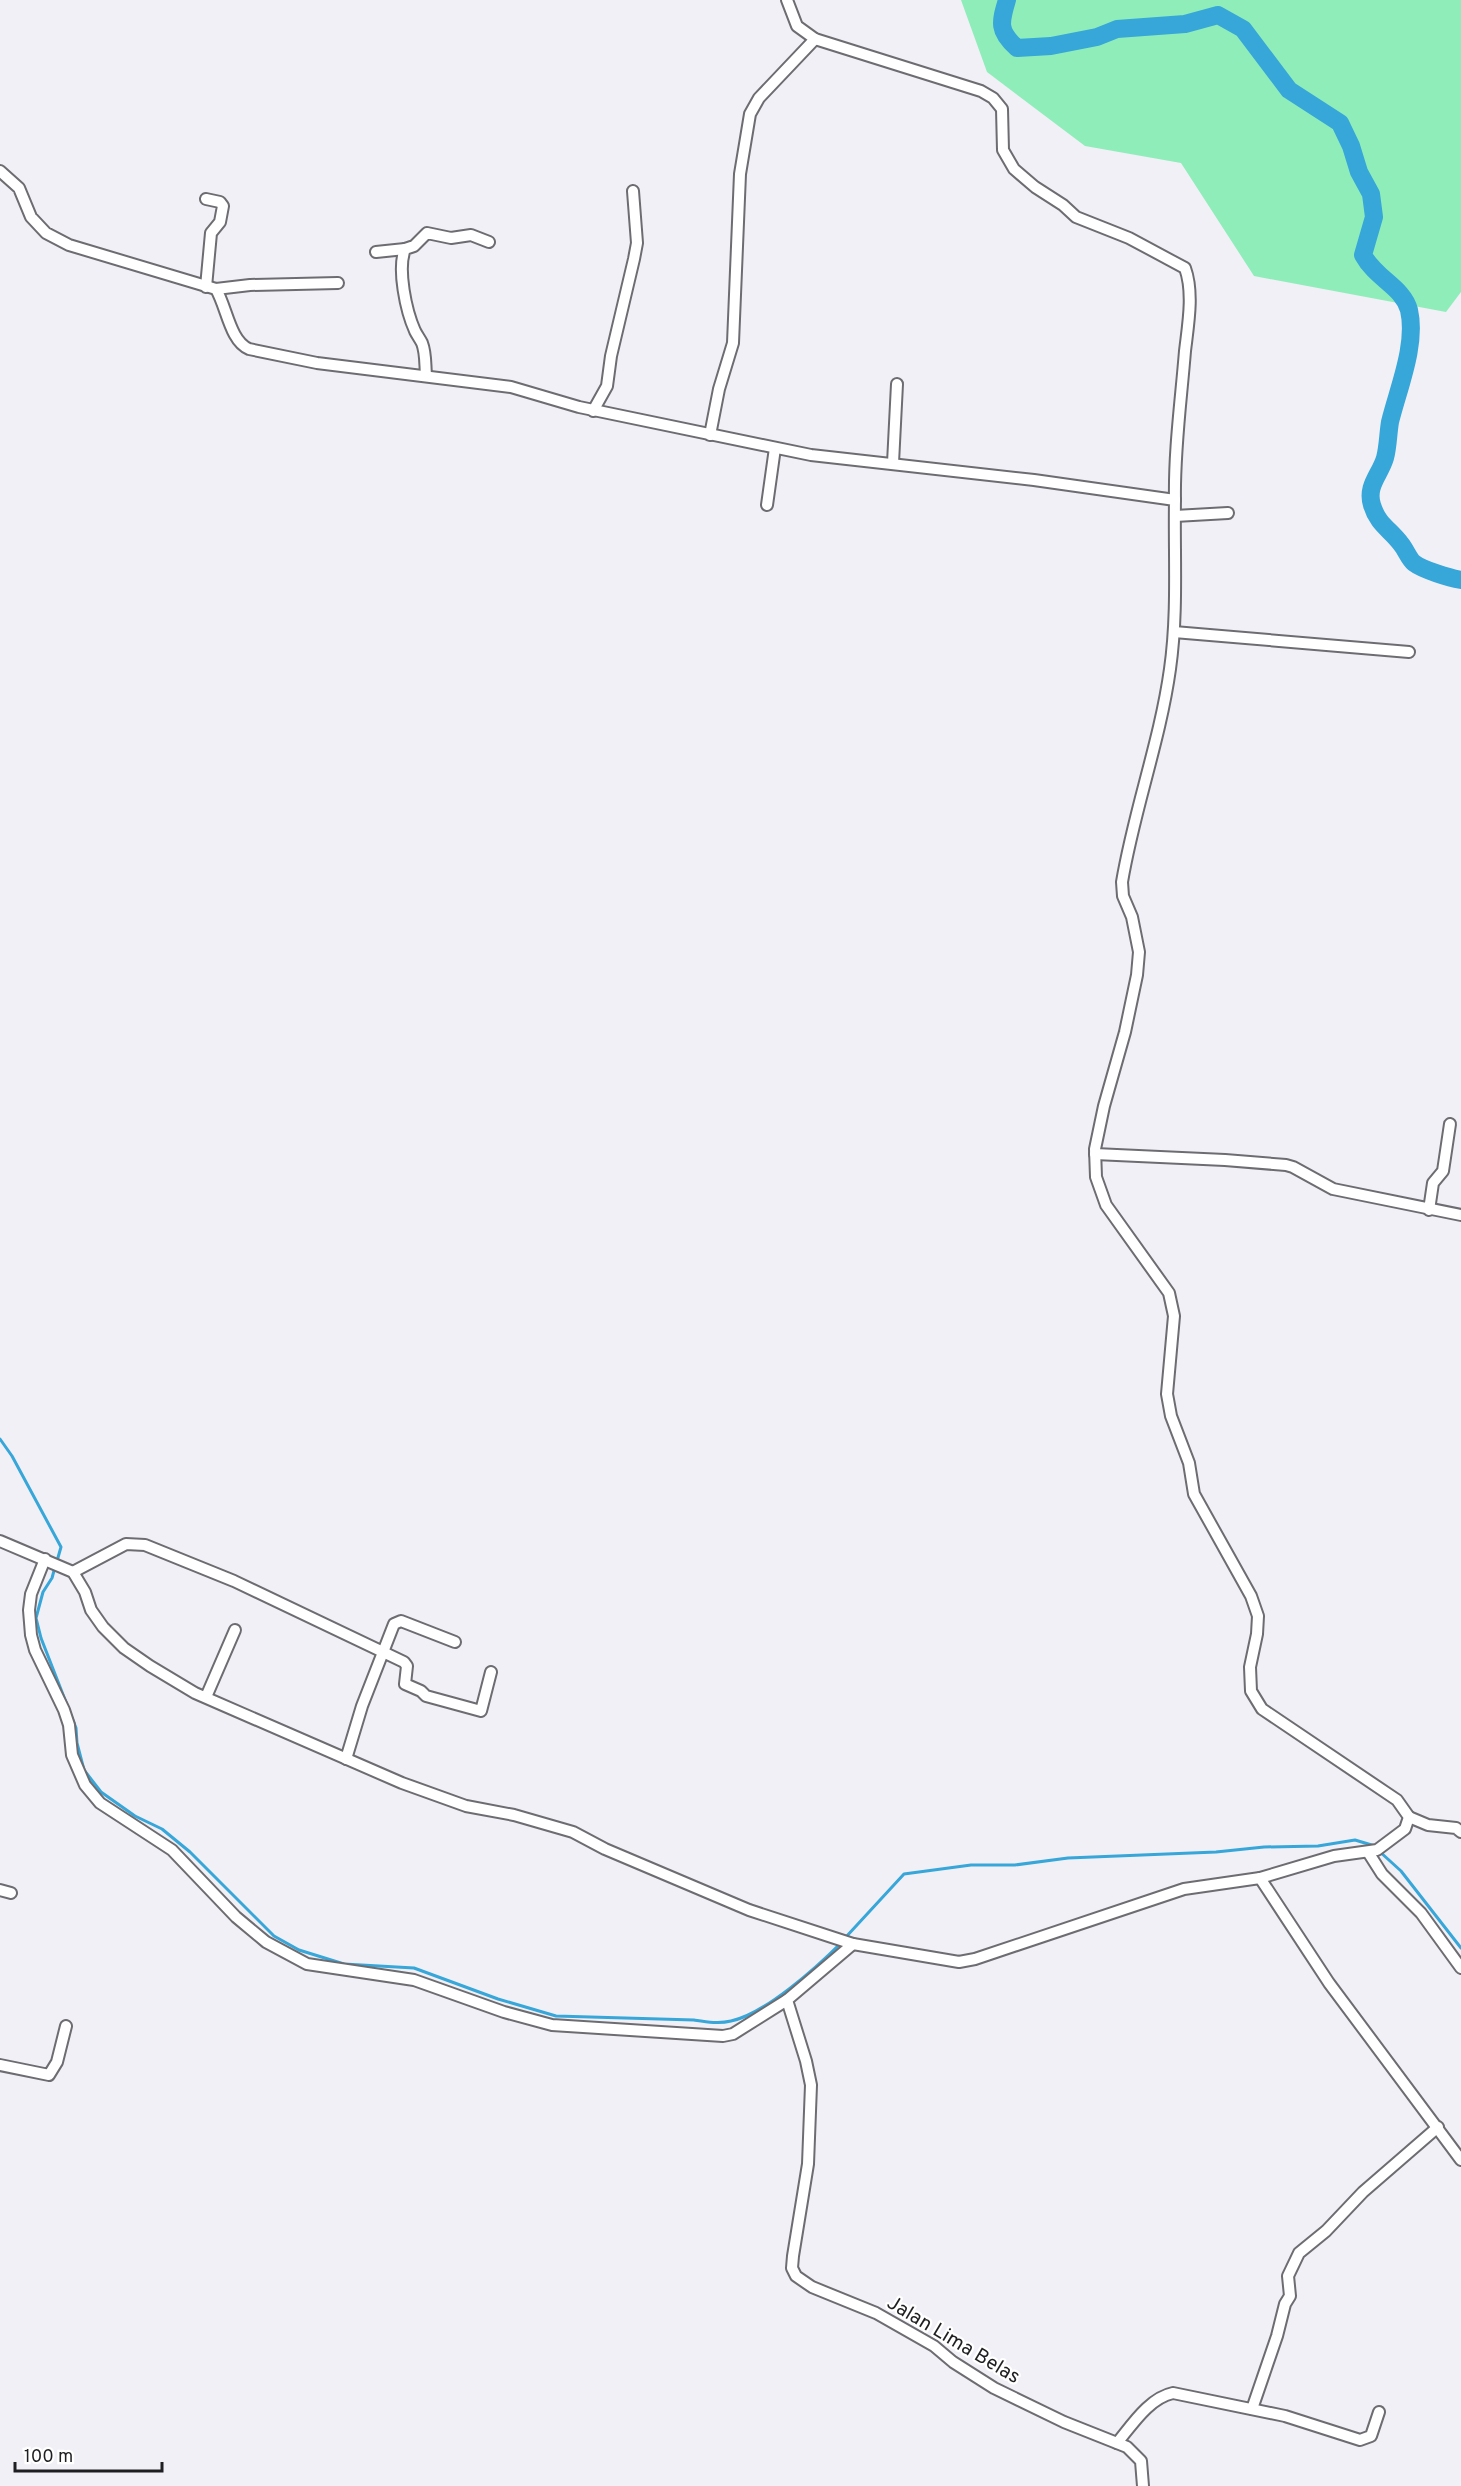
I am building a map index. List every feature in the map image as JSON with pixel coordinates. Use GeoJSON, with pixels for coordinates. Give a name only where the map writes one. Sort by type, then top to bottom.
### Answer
{"type":"FeatureCollection","features":[{"type":"Feature","properties":{"kind":"street"},"geometry":{"type":"LineString","coordinates":[[787,0],[797,26],[815,39],[981,91],[993,98],[1002,109],[1003,150],[1014,169],[1076,217],[1129,238],[1185,268],[1189,279],[1189,307],[1178,430],[1174,516],[1174,632],[1170,670],[1155,749],[1122,882],[1123,896],[1132,917],[1139,952],[1137,975],[1125,1032],[1104,1106],[1095,1154],[1096,1177],[1106,1205],[1169,1293],[1174,1317],[1167,1394],[1171,1416],[1189,1463],[1194,1494],[1251,1596],[1258,1617],[1250,1666],[1251,1691],[1262,1709],[1383,1790],[1396,1800],[1409,1817],[1428,1825],[1456,1828],[1461,1832]]}},
{"type":"Feature","properties":{"kind":"street"},"geometry":{"type":"LineString","coordinates":[[710,435],[719,389],[733,343],[740,174],[750,114],[759,98],[815,39]]}},
{"type":"Feature","properties":{"kind":"street"},"geometry":{"type":"LineString","coordinates":[[0,171],[19,188],[32,216],[46,233],[69,245],[211,288],[338,283]]}},
{"type":"Feature","properties":{"kind":"street"},"geometry":{"type":"LineString","coordinates":[[593,411],[607,386],[611,356],[637,243],[633,191]]}},
{"type":"Feature","properties":{"kind":"street"},"geometry":{"type":"LineString","coordinates":[[206,199],[220,202],[223,208],[220,222],[211,233],[211,288],[228,315],[235,338],[242,346],[317,363],[511,387],[593,411],[811,455],[893,463],[1175,500]]}},
{"type":"Feature","properties":{"kind":"street"},"geometry":{"type":"LineString","coordinates":[[376,252],[414,246],[428,233],[451,238],[471,235],[489,242]]}},
{"type":"Feature","properties":{"kind":"street"},"geometry":{"type":"LineString","coordinates":[[405,249],[402,256],[403,281],[415,331],[425,355],[426,375]]}},
{"type":"Feature","properties":{"kind":"street"},"geometry":{"type":"LineString","coordinates":[[893,463],[897,384]]}},
{"type":"Feature","properties":{"kind":"street"},"geometry":{"type":"LineString","coordinates":[[767,505],[775,448]]}},
{"type":"Feature","properties":{"kind":"street"},"geometry":{"type":"LineString","coordinates":[[1174,516],[1228,513]]}},
{"type":"Feature","properties":{"kind":"street"},"geometry":{"type":"LineString","coordinates":[[1174,632],[1409,652]]}},
{"type":"Feature","properties":{"kind":"street"},"geometry":{"type":"LineString","coordinates":[[1429,1210],[1433,1183],[1443,1171],[1450,1124]]}},
{"type":"Feature","properties":{"kind":"street"},"geometry":{"type":"LineString","coordinates":[[1095,1154],[1286,1165],[1333,1189],[1461,1215]]}},
{"type":"Feature","properties":{"kind":"street"},"geometry":{"type":"LineString","coordinates":[[0,1541],[71,1571],[85,1592],[91,1610],[103,1627],[124,1648],[150,1666],[206,1697],[402,1783],[466,1806],[514,1815],[573,1832],[605,1849],[749,1910],[850,1943],[958,1962],[975,1959],[1184,1889],[1260,1878],[1334,1856],[1377,1849],[1405,1829],[1409,1817]]}},
{"type":"Feature","properties":{"kind":"street"},"geometry":{"type":"LineString","coordinates":[[71,1571],[126,1544],[145,1545],[234,1581],[384,1651],[406,1664],[405,1682],[407,1686],[421,1691],[426,1696],[479,1712],[482,1710],[491,1672]]}},
{"type":"Feature","properties":{"kind":"street"},"geometry":{"type":"LineString","coordinates":[[47,1560],[31,1594],[29,1610],[31,1635],[35,1650],[64,1710],[69,1725],[72,1755],[85,1785],[100,1803],[172,1850],[236,1917],[266,1942],[307,1964],[414,1980],[504,2012],[552,2025],[723,2036],[733,2034],[787,2000],[850,1943]]}},
{"type":"Feature","properties":{"kind":"street"},"geometry":{"type":"LineString","coordinates":[[346,1759],[362,1706],[397,1621],[455,1641]]}},
{"type":"Feature","properties":{"kind":"street"},"geometry":{"type":"LineString","coordinates":[[206,1697],[236,1630]]}},
{"type":"Feature","properties":{"kind":"street"},"geometry":{"type":"LineString","coordinates":[[1377,1849],[1382,1874],[1421,1913],[1461,1968]]}},
{"type":"Feature","properties":{"kind":"street"},"geometry":{"type":"LineString","coordinates":[[1260,1878],[1329,1983],[1461,2160]]}},
{"type":"Feature","properties":{"kind":"street"},"geometry":{"type":"LineString","coordinates":[[0,1890],[12,1893]]}},
{"type":"Feature","properties":{"kind":"street","name":"Jalan Lima Belas"},"geometry":{"type":"LineString","coordinates":[[787,2000],[811,2085],[808,2164],[792,2256],[792,2268],[796,2276],[812,2287],[892,2322],[934,2346],[953,2362],[994,2388],[1064,2422],[1127,2447],[1141,2461],[1143,2486]]}},
{"type":"Feature","properties":{"kind":"street"},"geometry":{"type":"LineString","coordinates":[[0,2065],[49,2076],[57,2062],[66,2026]]}},
{"type":"Feature","properties":{"kind":"street"},"geometry":{"type":"LineString","coordinates":[[1252,2409],[1277,2336],[1285,2304],[1290,2296],[1288,2276],[1299,2253],[1326,2231],[1363,2192],[1438,2127]]}},
{"type":"Feature","properties":{"kind":"street"},"geometry":{"type":"LineString","coordinates":[[1117,2443],[1146,2409],[1166,2395],[1173,2393],[1285,2416],[1360,2440],[1371,2436],[1379,2412]]}},
{"type":"Feature","properties":{"kind":"green space"},"geometry":{"type":"Polygon","coordinates":[[[961,0],[1461,0],[1461,292],[1446,312],[1254,276],[1181,163],[1085,146],[987,72],[961,0]]]}},
{"type":"Feature","properties":{"kind":"waterway"},"geometry":{"type":"LineString","coordinates":[[1007,0],[1002,26],[1006,37],[1017,48],[1051,46],[1097,37],[1117,29],[1185,24],[1218,15],[1243,29],[1289,90],[1340,123],[1351,146],[1359,172],[1371,194],[1374,217],[1363,255],[1406,302],[1411,324],[1409,352],[1390,422],[1385,458],[1371,492],[1372,505],[1381,522],[1403,546],[1414,563],[1430,571],[1461,580]]}},
{"type":"Feature","properties":{"kind":"waterway"},"geometry":{"type":"LineString","coordinates":[[0,1439],[12,1456],[61,1547],[57,1561]]}},
{"type":"Feature","properties":{"kind":"waterway"},"geometry":{"type":"LineString","coordinates":[[55,1567],[52,1578],[43,1592],[36,1618],[41,1638],[76,1728],[77,1743],[84,1770],[101,1792],[135,1816],[162,1829],[190,1852],[274,1936],[299,1950],[344,1964],[414,1968],[498,1999],[556,2016],[694,2020],[717,2023],[745,2017],[774,2000],[805,1976],[841,1943]]}},
{"type":"Feature","properties":{"kind":"waterway"},"geometry":{"type":"LineString","coordinates":[[845,1938],[904,1874],[971,1865],[1015,1865],[1068,1858],[1318,1846],[1355,1840],[1375,1846]]}},
{"type":"Feature","properties":{"kind":"waterway"},"geometry":{"type":"LineString","coordinates":[[1379,1851],[1401,1871],[1461,1948]]}}]}
